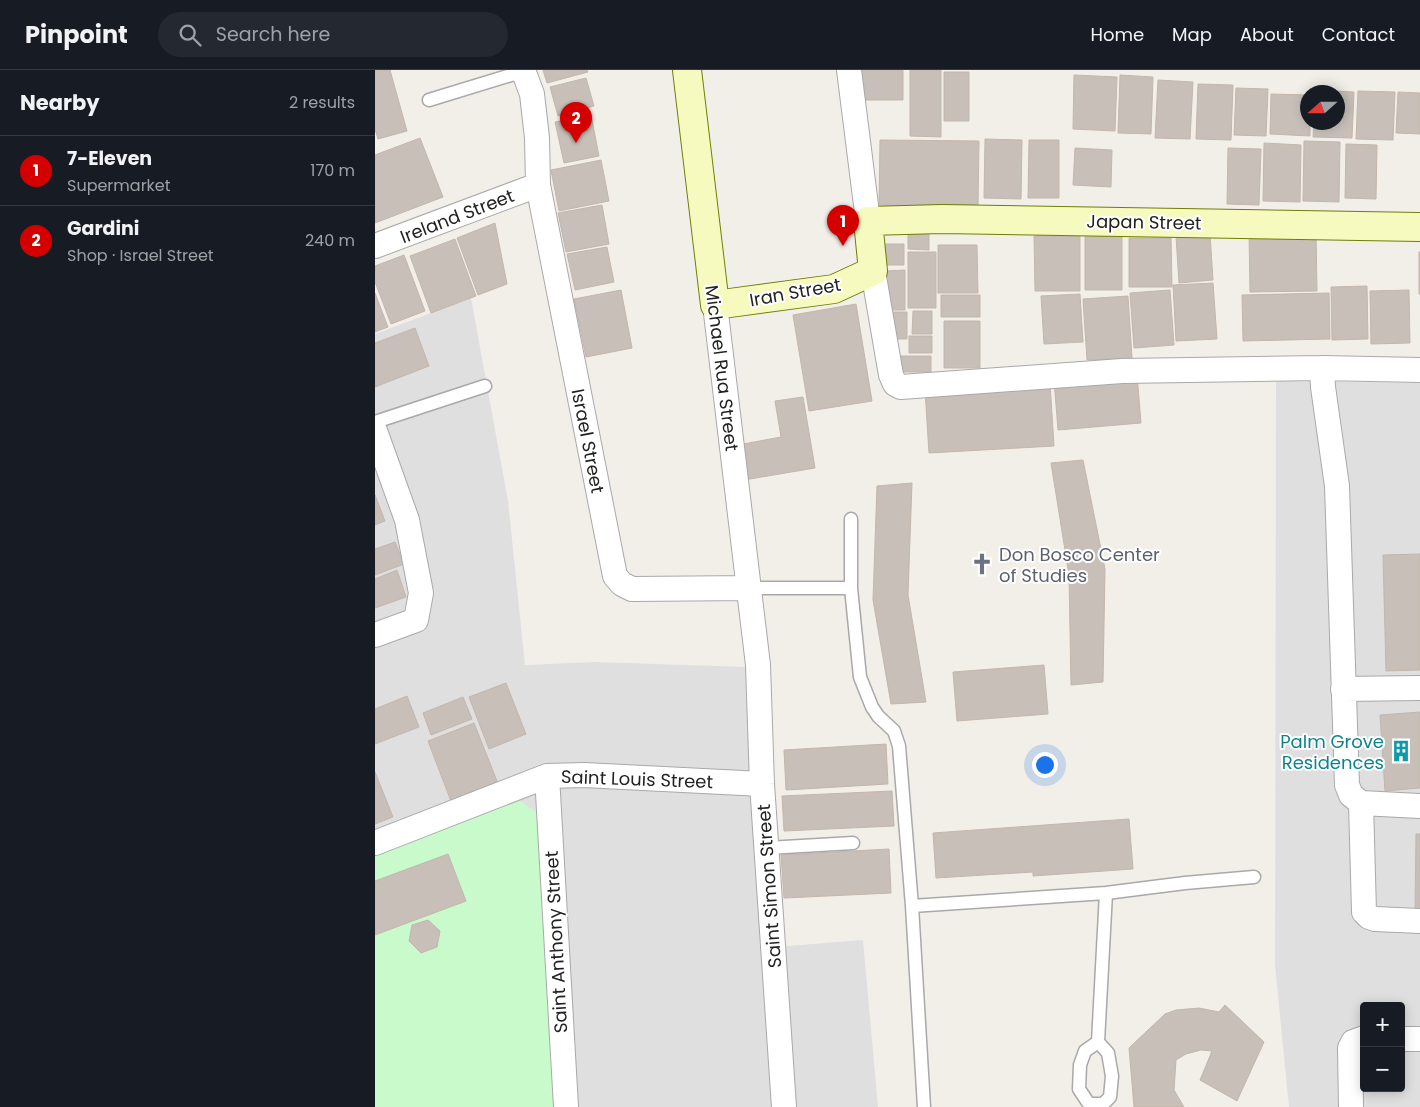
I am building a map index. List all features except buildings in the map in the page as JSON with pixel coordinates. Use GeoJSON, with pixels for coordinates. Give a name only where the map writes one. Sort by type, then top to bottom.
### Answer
{"type":"FeatureCollection","features":[{"type":"Feature","properties":{"kind":"main road","name":"Michael Rua Street"},"geometry":{"type":"LineString","coordinates":[[687,70],[715,305]]}},
{"type":"Feature","properties":{"kind":"main road","name":"Japan Street"},"geometry":{"type":"LineString","coordinates":[[868,221],[942,220],[1420,226]]}},
{"type":"Feature","properties":{"kind":"main road"},"geometry":{"type":"LineString","coordinates":[[868,221],[873,271]]}},
{"type":"Feature","properties":{"kind":"main road","name":"Iran Street"},"geometry":{"type":"LineString","coordinates":[[715,305],[834,289],[873,271]]}},
{"type":"Feature","properties":{"kind":"street"},"geometry":{"type":"LineString","coordinates":[[849,70],[868,221]]}},
{"type":"Feature","properties":{"kind":"street","name":"Israel Street"},"geometry":{"type":"LineString","coordinates":[[523,71],[532,94],[537,138],[538,185],[615,576],[622,584],[632,588],[750,588]]}},
{"type":"Feature","properties":{"kind":"street","name":"Ireland Street"},"geometry":{"type":"LineString","coordinates":[[375,246],[538,185]]}},
{"type":"Feature","properties":{"kind":"street"},"geometry":{"type":"LineString","coordinates":[[873,271],[891,375],[895,384],[901,387],[1122,371],[1322,368],[1420,370]]}},
{"type":"Feature","properties":{"kind":"street","name":"Michael Rua Street"},"geometry":{"type":"LineString","coordinates":[[715,305],[758,665]]}},
{"type":"Feature","properties":{"kind":"street"},"geometry":{"type":"LineString","coordinates":[[1322,368],[1337,486],[1347,785],[1351,795],[1361,803],[1420,806]]}},
{"type":"Feature","properties":{"kind":"street"},"geometry":{"type":"LineString","coordinates":[[375,431],[407,520],[421,593],[416,620],[375,635]]}},
{"type":"Feature","properties":{"kind":"street","name":"Saint Simon Street"},"geometry":{"type":"LineString","coordinates":[[758,665],[762,784],[784,1107]]}},
{"type":"Feature","properties":{"kind":"street"},"geometry":{"type":"LineString","coordinates":[[1343,690],[1420,688]]}},
{"type":"Feature","properties":{"kind":"street","name":"Saint Louis Street"},"geometry":{"type":"LineString","coordinates":[[375,843],[547,776],[583,775],[762,784]]}},
{"type":"Feature","properties":{"kind":"street","name":"Saint Anthony Street"},"geometry":{"type":"LineString","coordinates":[[547,776],[566,1107]]}},
{"type":"Feature","properties":{"kind":"street"},"geometry":{"type":"LineString","coordinates":[[1361,803],[1364,912],[1369,917],[1375,919],[1420,921]]}},
{"type":"Feature","properties":{"kind":"street"},"geometry":{"type":"LineString","coordinates":[[1351,1107],[1350,1048],[1353,1042],[1360,1038]]}},
{"type":"Feature","properties":{"kind":"street"},"geometry":{"type":"LineString","coordinates":[[1405,1039],[1420,1039]]}},
{"type":"Feature","properties":{"kind":"lane"},"geometry":{"type":"LineString","coordinates":[[429,100],[523,71]]}},
{"type":"Feature","properties":{"kind":"lane"},"geometry":{"type":"LineString","coordinates":[[375,422],[485,386]]}},
{"type":"Feature","properties":{"kind":"lane"},"geometry":{"type":"LineString","coordinates":[[851,518],[851,588],[860,677],[872,707],[878,716],[894,731],[899,746],[912,906],[924,1107]]}},
{"type":"Feature","properties":{"kind":"lane","name":"Israel Street"},"geometry":{"type":"LineString","coordinates":[[750,588],[851,588]]}},
{"type":"Feature","properties":{"kind":"lane"},"geometry":{"type":"LineString","coordinates":[[767,848],[853,843]]}},
{"type":"Feature","properties":{"kind":"lane"},"geometry":{"type":"LineString","coordinates":[[912,906],[1106,893],[1254,877]]}},
{"type":"Feature","properties":{"kind":"lane"},"geometry":{"type":"LineString","coordinates":[[1098,1042],[1106,893]]}},
{"type":"Feature","properties":{"kind":"shaded area"},"geometry":{"type":"Polygon","coordinates":[[[471,298],[508,501],[525,665],[595,662],[746,667],[761,948],[863,940],[878,1107],[375,1107],[375,334],[471,298]]]}},
{"type":"Feature","properties":{"kind":"shaded area","name":"Palm Grove Residences"},"geometry":{"type":"Polygon","coordinates":[[[1276,381],[1420,383],[1420,1107],[1289,1107],[1275,965],[1276,381]]]}},
{"type":"Feature","properties":{"kind":"green space"},"geometry":{"type":"Polygon","coordinates":[[[519,800],[537,813],[556,1107],[375,1107],[375,856],[519,800]]]}},
{"type":"Feature","properties":{"kind":"place","name":"Gardini"},"geometry":{"type":"Point","coordinates":[576,143]}},
{"type":"Feature","properties":{"kind":"place","name":"7-Eleven"},"geometry":{"type":"Point","coordinates":[843,246]}},
{"type":"Feature","properties":{"kind":"place","name":"Don Bosco Center of Studies"},"geometry":{"type":"Point","coordinates":[982,564]}},
{"type":"Feature","properties":{"kind":"place","name":"Palm Grove Residences"},"geometry":{"type":"Point","coordinates":[1401,751]}}]}
